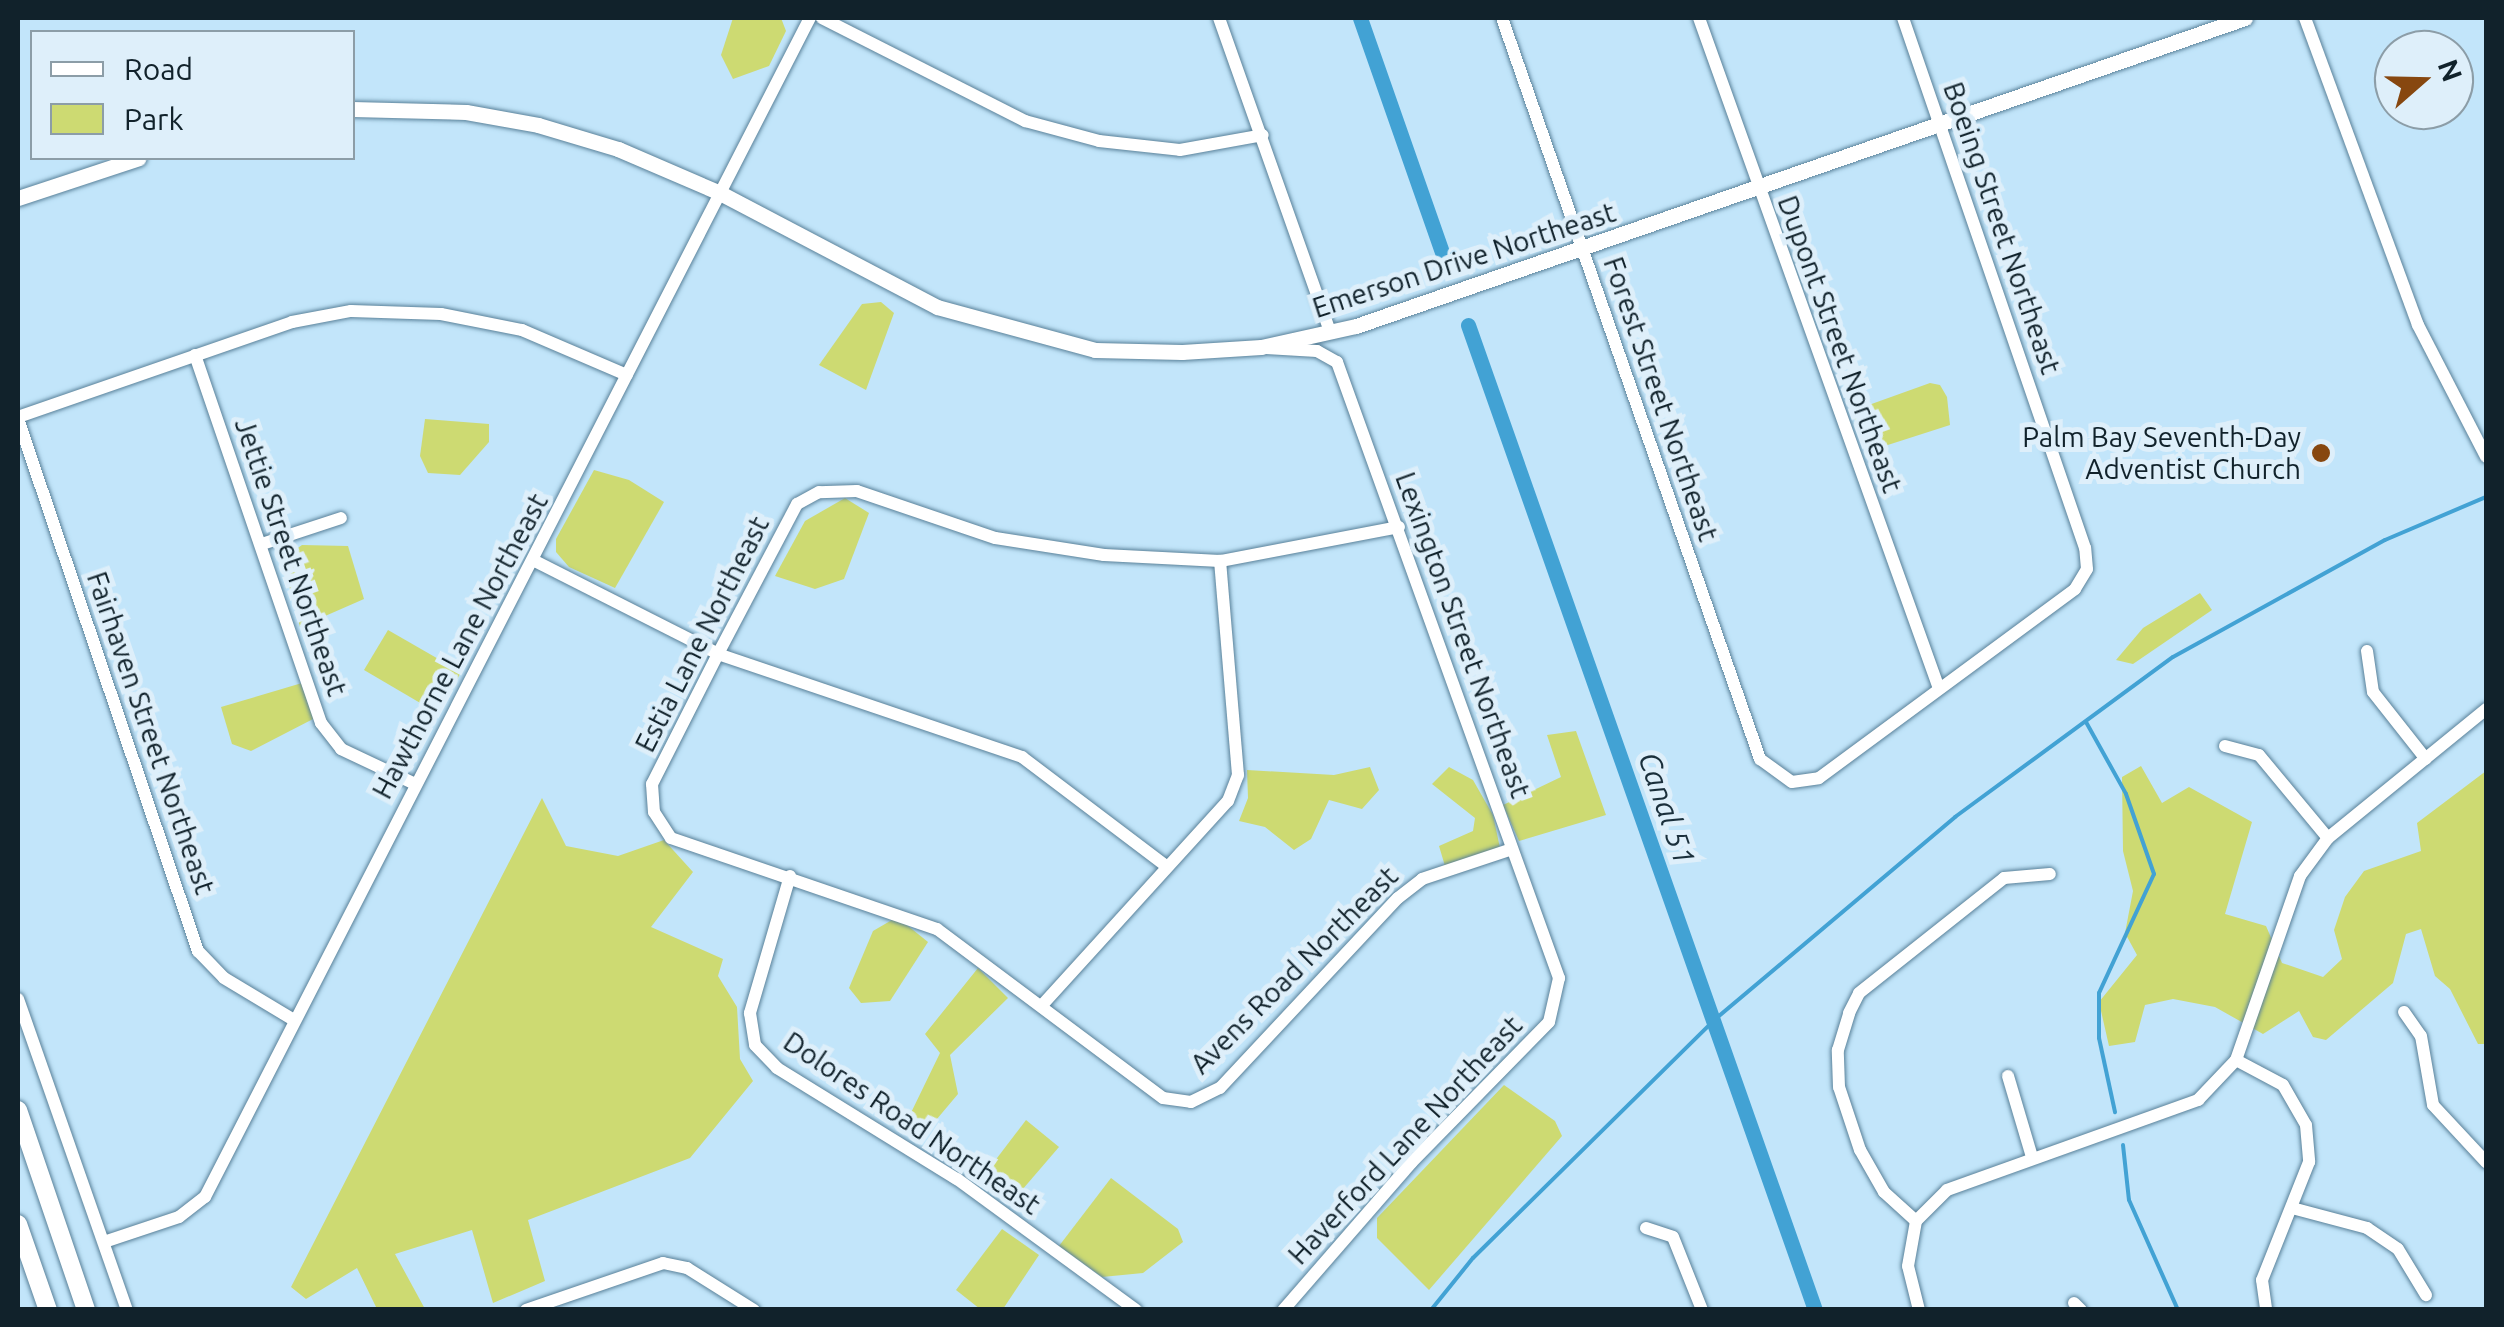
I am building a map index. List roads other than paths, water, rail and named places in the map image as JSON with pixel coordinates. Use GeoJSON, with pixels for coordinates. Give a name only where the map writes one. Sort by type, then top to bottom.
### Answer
{"type":"FeatureCollection","features":[{"type":"Feature","properties":{"kind":"main road"},"geometry":{"type":"LineString","coordinates":[[18,1110],[86,1310]]}},
{"type":"Feature","properties":{"kind":"main road"},"geometry":{"type":"LineString","coordinates":[[18,1224],[48,1310]]}},
{"type":"Feature","properties":{"kind":"street","name":"Hawthorne Lane Northeast"},"geometry":{"type":"LineString","coordinates":[[104,1242],[178,1218],[206,1196],[415,784],[535,562],[810,18]]}},
{"type":"Feature","properties":{"kind":"street"},"geometry":{"type":"LineString","coordinates":[[822,18],[1024,121],[1180,150],[1263,136]]}},
{"type":"Feature","properties":{"kind":"street"},"geometry":{"type":"LineString","coordinates":[[1219,18],[1330,332]]}},
{"type":"Feature","properties":{"kind":"street","name":"Forest Street Northeast"},"geometry":{"type":"LineString","coordinates":[[1502,18],[1760,760],[1792,782],[1819,778],[1938,686]]}},
{"type":"Feature","properties":{"kind":"street","name":"Dupont Street Northeast"},"geometry":{"type":"LineString","coordinates":[[1699,18],[1756,188],[1938,686]]}},
{"type":"Feature","properties":{"kind":"street","name":"Boeing Street Northeast"},"geometry":{"type":"LineString","coordinates":[[1903,18],[2085,548],[2087,569],[2074,589],[1938,686]]}},
{"type":"Feature","properties":{"kind":"street","name":"Emerson Drive Northeast"},"geometry":{"type":"LineString","coordinates":[[355,109],[466,112],[538,124],[618,149],[720,193],[938,308],[1011,332],[1094,350],[1261,347],[1330,332],[1582,248],[2245,18]]}},
{"type":"Feature","properties":{"kind":"street"},"geometry":{"type":"LineString","coordinates":[[2305,18],[2418,325],[2486,457]]}},
{"type":"Feature","properties":{"kind":"street"},"geometry":{"type":"LineString","coordinates":[[18,198],[134,160]]}},
{"type":"Feature","properties":{"kind":"street"},"geometry":{"type":"LineString","coordinates":[[18,418],[306,319],[351,312],[441,314],[522,330],[627,376]]}},
{"type":"Feature","properties":{"kind":"street","name":"Lexington Street Northeast"},"geometry":{"type":"LineString","coordinates":[[1261,347],[1317,351],[1337,362],[1559,978],[1558,1002]]}},
{"type":"Feature","properties":{"kind":"street","name":"Jettie Street Northeast"},"geometry":{"type":"LineString","coordinates":[[195,356],[321,723],[341,749],[415,784]]}},
{"type":"Feature","properties":{"kind":"street","name":"Fairhaven Street Northeast"},"geometry":{"type":"LineString","coordinates":[[18,418],[198,950],[224,978],[294,1020]]}},
{"type":"Feature","properties":{"kind":"street","name":"Estia Lane Northeast"},"geometry":{"type":"LineString","coordinates":[[654,812],[652,784],[718,654],[797,504],[819,492],[857,490],[995,538],[1104,554],[1220,560]]}},
{"type":"Feature","properties":{"kind":"street"},"geometry":{"type":"LineString","coordinates":[[262,544],[341,518]]}},
{"type":"Feature","properties":{"kind":"street"},"geometry":{"type":"LineString","coordinates":[[1044,1003],[1165,865],[1228,800],[1238,775],[1220,560],[1398,527]]}},
{"type":"Feature","properties":{"kind":"street"},"geometry":{"type":"LineString","coordinates":[[535,562],[718,654],[1022,757],[1165,865]]}},
{"type":"Feature","properties":{"kind":"street"},"geometry":{"type":"LineString","coordinates":[[2367,651],[2374,692],[2426,759]]}},
{"type":"Feature","properties":{"kind":"street"},"geometry":{"type":"LineString","coordinates":[[1920,1310],[1908,1266],[1916,1221],[1947,1190],[2198,1100],[2236,1060],[2300,876],[2328,838],[2486,709]]}},
{"type":"Feature","properties":{"kind":"street"},"geometry":{"type":"LineString","coordinates":[[2224,746],[2259,756],[2328,838]]}},
{"type":"Feature","properties":{"kind":"street","name":"Avens Road Northeast"},"geometry":{"type":"LineString","coordinates":[[654,812],[671,838],[937,929],[1044,1003],[1163,1098],[1191,1102],[1220,1088],[1398,898],[1422,879],[1512,849]]}},
{"type":"Feature","properties":{"kind":"street"},"geometry":{"type":"LineString","coordinates":[[1916,1221],[1884,1192],[1844,1103],[1838,1050],[1849,1013],[1859,993],[2004,878],[2050,874]]}},
{"type":"Feature","properties":{"kind":"street","name":"Dolores Road Northeast"},"geometry":{"type":"LineString","coordinates":[[790,876],[750,1013],[755,1045],[777,1068],[958,1179],[1136,1310]]}},
{"type":"Feature","properties":{"kind":"street"},"geometry":{"type":"LineString","coordinates":[[18,999],[127,1310]]}},
{"type":"Feature","properties":{"kind":"street","name":"Haverford Lane Northeast"},"geometry":{"type":"LineString","coordinates":[[1283,1310],[1411,1163],[1549,1022],[1558,1002]]}},
{"type":"Feature","properties":{"kind":"street"},"geometry":{"type":"LineString","coordinates":[[2404,1012],[2422,1036],[2433,1105],[2486,1162]]}},
{"type":"Feature","properties":{"kind":"street"},"geometry":{"type":"LineString","coordinates":[[2236,1060],[2283,1085],[2306,1125],[2309,1162],[2262,1280],[2266,1310]]}},
{"type":"Feature","properties":{"kind":"street"},"geometry":{"type":"LineString","coordinates":[[2008,1076],[2032,1158]]}},
{"type":"Feature","properties":{"kind":"street"},"geometry":{"type":"LineString","coordinates":[[2292,1208],[2367,1228],[2398,1249],[2426,1294]]}},
{"type":"Feature","properties":{"kind":"street"},"geometry":{"type":"LineString","coordinates":[[1646,1228],[1672,1237],[1702,1310]]}},
{"type":"Feature","properties":{"kind":"street"},"geometry":{"type":"LineString","coordinates":[[526,1310],[663,1263],[687,1268],[754,1310]]}},
{"type":"Feature","properties":{"kind":"waterway","name":"Canal 51"},"geometry":{"type":"LineString","coordinates":[[1360,18],[1446,264]]}},
{"type":"Feature","properties":{"kind":"waterway","name":"Canal 51"},"geometry":{"type":"LineString","coordinates":[[1468,325],[1815,1310]]}},
{"type":"Feature","properties":{"kind":"waterway"},"geometry":{"type":"LineString","coordinates":[[1431,1310],[1473,1258],[1713,1021],[1955,817],[2173,657],[2385,540],[2486,497]]}},
{"type":"Feature","properties":{"kind":"waterway"},"geometry":{"type":"LineString","coordinates":[[2086,722],[2126,794],[2154,874],[2099,993],[2099,1038],[2115,1112]]}},
{"type":"Feature","properties":{"kind":"waterway"},"geometry":{"type":"LineString","coordinates":[[2123,1145],[2129,1200],[2178,1310]]}},
{"type":"Feature","properties":{"kind":"place","name":"Palm Bay Seventh-Day Adventist Church"},"geometry":{"type":"Point","coordinates":[2321,453]}}]}
